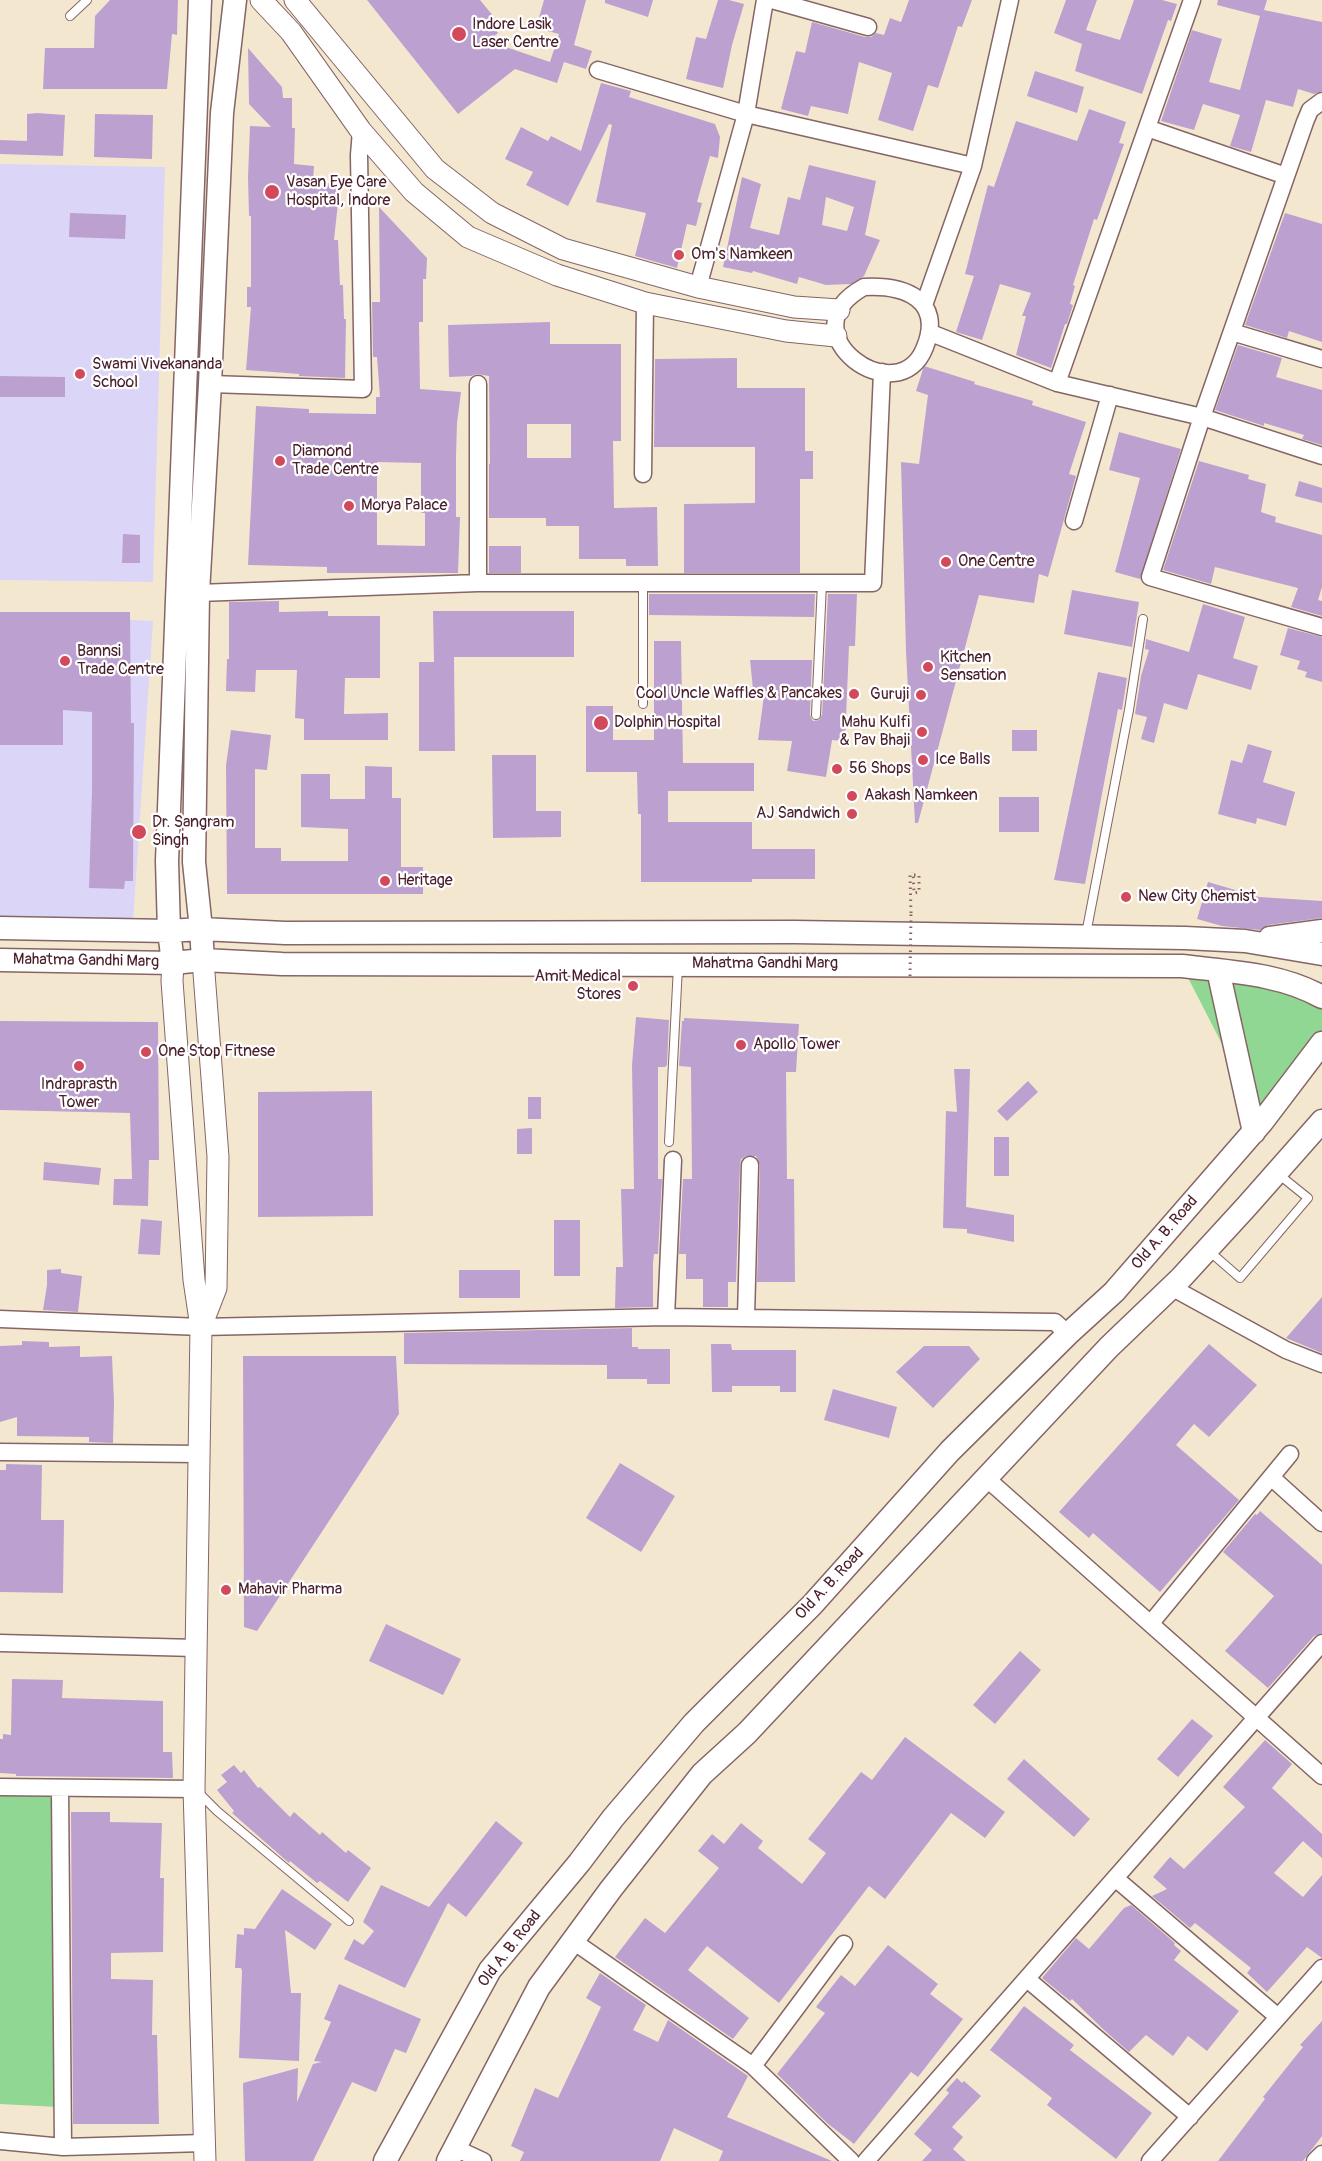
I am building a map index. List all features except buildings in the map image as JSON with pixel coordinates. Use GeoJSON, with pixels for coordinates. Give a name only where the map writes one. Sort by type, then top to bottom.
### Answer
{"type":"FeatureCollection","features":[{"type":"Feature","properties":{"kind":"main road"},"geometry":{"type":"LineString","coordinates":[[172,963],[167,861],[200,0]]}},
{"type":"Feature","properties":{"kind":"main road"},"geometry":{"type":"LineString","coordinates":[[203,960],[194,862],[198,593],[222,113],[235,0]]}},
{"type":"Feature","properties":{"kind":"main road","name":"Mahatma Gandhi Marg"},"geometry":{"type":"LineString","coordinates":[[0,928],[201,929],[285,933],[794,932],[1086,936],[1245,941],[1322,954]]}},
{"type":"Feature","properties":{"kind":"main road"},"geometry":{"type":"LineString","coordinates":[[1245,941],[1322,931]]}},
{"type":"Feature","properties":{"kind":"main road","name":"Mahatma Gandhi Marg"},"geometry":{"type":"LineString","coordinates":[[0,960],[172,963],[203,960],[282,964],[1171,966],[1268,976],[1309,990],[1322,997]]}},
{"type":"Feature","properties":{"kind":"main road"},"geometry":{"type":"LineString","coordinates":[[1218,970],[1254,1132]]}},
{"type":"Feature","properties":{"kind":"main road","name":"Old A. B. Road"},"geometry":{"type":"LineString","coordinates":[[385,2161],[490,1970],[579,1863],[613,1818],[694,1723],[812,1605],[950,1451],[1068,1334],[1114,1292],[1254,1132],[1322,1043]]}},
{"type":"Feature","properties":{"kind":"main road"},"geometry":{"type":"LineString","coordinates":[[451,2155],[539,1987],[702,1774],[747,1732],[1109,1347],[1208,1249],[1322,1121]]}},
{"type":"Feature","properties":{"kind":"street"},"geometry":{"type":"LineString","coordinates":[[261,0],[291,32],[361,131],[414,192],[468,237],[557,275],[645,303],[786,332],[836,336]]}},
{"type":"Feature","properties":{"kind":"street"},"geometry":{"type":"LineString","coordinates":[[295,0],[435,169],[492,213],[563,249],[698,287],[794,307],[839,310]]}},
{"type":"Feature","properties":{"kind":"street"},"geometry":{"type":"LineString","coordinates":[[698,287],[746,114],[765,0]]}},
{"type":"Feature","properties":{"kind":"street"},"geometry":{"type":"LineString","coordinates":[[772,0],[868,27]]}},
{"type":"Feature","properties":{"kind":"street"},"geometry":{"type":"LineString","coordinates":[[924,305],[973,166],[1010,0]]}},
{"type":"Feature","properties":{"kind":"street"},"geometry":{"type":"LineString","coordinates":[[1057,383],[1192,0]]}},
{"type":"Feature","properties":{"kind":"street"},"geometry":{"type":"LineString","coordinates":[[598,70],[746,114],[973,166]]}},
{"type":"Feature","properties":{"kind":"street"},"geometry":{"type":"LineString","coordinates":[[1322,101],[1310,110],[1286,176],[1202,417],[1150,577],[1322,627]]}},
{"type":"Feature","properties":{"kind":"street"},"geometry":{"type":"LineString","coordinates":[[1147,128],[1286,176]]}},
{"type":"Feature","properties":{"kind":"street"},"geometry":{"type":"LineString","coordinates":[[210,384],[363,389],[359,155],[361,131]]}},
{"type":"Feature","properties":{"kind":"street"},"geometry":{"type":"LineString","coordinates":[[864,287],[896,288],[913,296],[924,305],[930,315],[930,333],[919,361],[905,371],[882,372],[849,357],[841,348],[836,336],[839,310],[853,294],[864,287]]}},
{"type":"Feature","properties":{"kind":"street"},"geometry":{"type":"LineString","coordinates":[[643,474],[645,303]]}},
{"type":"Feature","properties":{"kind":"street"},"geometry":{"type":"LineString","coordinates":[[1232,332],[1322,359]]}},
{"type":"Feature","properties":{"kind":"street"},"geometry":{"type":"LineString","coordinates":[[930,333],[1057,383],[1202,417],[1322,456]]}},
{"type":"Feature","properties":{"kind":"street"},"geometry":{"type":"LineString","coordinates":[[198,593],[478,583],[873,583],[882,372]]}},
{"type":"Feature","properties":{"kind":"street"},"geometry":{"type":"LineString","coordinates":[[478,384],[478,583]]}},
{"type":"Feature","properties":{"kind":"street"},"geometry":{"type":"LineString","coordinates":[[1074,520],[1110,395]]}},
{"type":"Feature","properties":{"kind":"street"},"geometry":{"type":"LineString","coordinates":[[201,1327],[216,1288],[218,1157],[203,960]]}},
{"type":"Feature","properties":{"kind":"street"},"geometry":{"type":"LineString","coordinates":[[0,2140],[63,2147],[205,2152],[194,1789],[201,1327],[194,1280],[172,963]]}},
{"type":"Feature","properties":{"kind":"street"},"geometry":{"type":"LineString","coordinates":[[666,1317],[673,1160]]}},
{"type":"Feature","properties":{"kind":"street"},"geometry":{"type":"LineString","coordinates":[[746,1317],[750,1166]]}},
{"type":"Feature","properties":{"kind":"street"},"geometry":{"type":"LineString","coordinates":[[1171,1287],[1287,1350],[1322,1364]]}},
{"type":"Feature","properties":{"kind":"street"},"geometry":{"type":"LineString","coordinates":[[0,1318],[201,1327],[746,1317],[1055,1322],[1068,1334]]}},
{"type":"Feature","properties":{"kind":"street"},"geometry":{"type":"LineString","coordinates":[[0,1452],[199,1454]]}},
{"type":"Feature","properties":{"kind":"street"},"geometry":{"type":"LineString","coordinates":[[1151,1623],[1290,1454]]}},
{"type":"Feature","properties":{"kind":"street"},"geometry":{"type":"LineString","coordinates":[[1271,1477],[1322,1523]]}},
{"type":"Feature","properties":{"kind":"street"},"geometry":{"type":"LineString","coordinates":[[986,1478],[1322,1776]]}},
{"type":"Feature","properties":{"kind":"street"},"geometry":{"type":"LineString","coordinates":[[0,1643],[196,1648]]}},
{"type":"Feature","properties":{"kind":"street"},"geometry":{"type":"LineString","coordinates":[[866,2161],[1322,1643]]}},
{"type":"Feature","properties":{"kind":"street"},"geometry":{"type":"LineString","coordinates":[[0,1787],[194,1789]]}},
{"type":"Feature","properties":{"kind":"street"},"geometry":{"type":"LineString","coordinates":[[60,1789],[63,2147]]}},
{"type":"Feature","properties":{"kind":"street"},"geometry":{"type":"LineString","coordinates":[[1115,1878],[1278,2018]]}},
{"type":"Feature","properties":{"kind":"street"},"geometry":{"type":"LineString","coordinates":[[573,1941],[753,2066],[851,2161]]}},
{"type":"Feature","properties":{"kind":"street"},"geometry":{"type":"LineString","coordinates":[[753,2066],[844,1944]]}},
{"type":"Feature","properties":{"kind":"street"},"geometry":{"type":"LineString","coordinates":[[1150,2161],[1322,1968]]}},
{"type":"Feature","properties":{"kind":"street"},"geometry":{"type":"LineString","coordinates":[[1027,1979],[1190,2117]]}},
{"type":"Feature","properties":{"kind":"street"},"geometry":{"type":"LineString","coordinates":[[1316,2161],[1322,2154]]}},
{"type":"Feature","properties":{"kind":"street"},"geometry":{"type":"LineString","coordinates":[[451,2155],[483,2161]]}},
{"type":"Feature","properties":{"kind":"lane"},"geometry":{"type":"LineString","coordinates":[[70,16],[87,0]]}},
{"type":"Feature","properties":{"kind":"lane"},"geometry":{"type":"LineString","coordinates":[[643,583],[643,704]]}},
{"type":"Feature","properties":{"kind":"lane"},"geometry":{"type":"LineString","coordinates":[[816,714],[822,583]]}},
{"type":"Feature","properties":{"kind":"lane"},"geometry":{"type":"LineString","coordinates":[[1086,936],[1129,711],[1143,619]]}},
{"type":"Feature","properties":{"kind":"lane"},"geometry":{"type":"LineString","coordinates":[[669,1142],[678,964]]}},
{"type":"Feature","properties":{"kind":"lane"},"geometry":{"type":"LineString","coordinates":[[1208,1249],[1240,1278],[1308,1198],[1277,1173]]}},
{"type":"Feature","properties":{"kind":"lane"},"geometry":{"type":"LineString","coordinates":[[194,1789],[349,1922]]}},
{"type":"Feature","properties":{"kind":"path"},"geometry":{"type":"LineString","coordinates":[[910,976],[910,875],[919,875],[919,892],[914,893],[913,882],[913,872]]}},
{"type":"Feature","properties":{"kind":"shaded area","name":"Swami Vivekananda School"},"geometry":{"type":"Polygon","coordinates":[[[0,164],[165,167],[153,582],[0,580],[0,164]]]}},
{"type":"Feature","properties":{"kind":"shaded area"},"geometry":{"type":"Polygon","coordinates":[[[0,614],[153,621],[133,922],[0,923],[0,614]]]}},
{"type":"Feature","properties":{"kind":"green space"},"geometry":{"type":"Polygon","coordinates":[[[1182,966],[1322,997],[1322,1043],[1262,1122],[1182,966]]]}},
{"type":"Feature","properties":{"kind":"green space"},"geometry":{"type":"Polygon","coordinates":[[[0,1794],[53,1794],[58,2107],[0,2104],[0,1794]]]}},
{"type":"Feature","properties":{"kind":"place","name":"Indore Lasik Laser Centre"},"geometry":{"type":"Point","coordinates":[459,34]}},
{"type":"Feature","properties":{"kind":"place","name":"Vasan Eye Care Hospital, Indore"},"geometry":{"type":"Point","coordinates":[272,192]}},
{"type":"Feature","properties":{"kind":"place","name":"Om's Namkeen"},"geometry":{"type":"Point","coordinates":[679,255]}},
{"type":"Feature","properties":{"kind":"place","name":"Swami Vivekananda School"},"geometry":{"type":"Point","coordinates":[80,374]}},
{"type":"Feature","properties":{"kind":"place","name":"Diamond Trade Centre"},"geometry":{"type":"Point","coordinates":[280,461]}},
{"type":"Feature","properties":{"kind":"place","name":"Morya Palace"},"geometry":{"type":"Point","coordinates":[349,506]}},
{"type":"Feature","properties":{"kind":"place","name":"One Centre"},"geometry":{"type":"Point","coordinates":[946,562]}},
{"type":"Feature","properties":{"kind":"place","name":"Bannsi Trade Centre"},"geometry":{"type":"Point","coordinates":[65,661]}},
{"type":"Feature","properties":{"kind":"place","name":"Kitchen Sensation"},"geometry":{"type":"Point","coordinates":[928,667]}},
{"type":"Feature","properties":{"kind":"place","name":"Cool Uncle Waffles & Pancakes"},"geometry":{"type":"Point","coordinates":[854,694]}},
{"type":"Feature","properties":{"kind":"place","name":"Guruji"},"geometry":{"type":"Point","coordinates":[921,695]}},
{"type":"Feature","properties":{"kind":"place","name":"Dolphin Hospital"},"geometry":{"type":"Point","coordinates":[601,723]}},
{"type":"Feature","properties":{"kind":"place","name":"Mahu Kulfi & Pav Bhaji"},"geometry":{"type":"Point","coordinates":[922,732]}},
{"type":"Feature","properties":{"kind":"place","name":"Ice Balls"},"geometry":{"type":"Point","coordinates":[923,760]}},
{"type":"Feature","properties":{"kind":"place","name":"56 Shops"},"geometry":{"type":"Point","coordinates":[837,769]}},
{"type":"Feature","properties":{"kind":"place","name":"Aakash Namkeen"},"geometry":{"type":"Point","coordinates":[852,796]}},
{"type":"Feature","properties":{"kind":"place","name":"AJ Sandwich"},"geometry":{"type":"Point","coordinates":[852,814]}},
{"type":"Feature","properties":{"kind":"place","name":"Dr. Sangram Singh"},"geometry":{"type":"Point","coordinates":[139,832]}},
{"type":"Feature","properties":{"kind":"place","name":"Heritage"},"geometry":{"type":"Point","coordinates":[385,881]}},
{"type":"Feature","properties":{"kind":"place","name":"New City Chemist"},"geometry":{"type":"Point","coordinates":[1126,897]}},
{"type":"Feature","properties":{"kind":"place","name":"Amit Medical Stores"},"geometry":{"type":"Point","coordinates":[633,986]}},
{"type":"Feature","properties":{"kind":"place","name":"Apollo Tower"},"geometry":{"type":"Point","coordinates":[741,1045]}},
{"type":"Feature","properties":{"kind":"place","name":"One Stop Fitnese"},"geometry":{"type":"Point","coordinates":[146,1052]}},
{"type":"Feature","properties":{"kind":"place","name":"Indraprasth Tower"},"geometry":{"type":"Point","coordinates":[79,1066]}},
{"type":"Feature","properties":{"kind":"place","name":"Mahavir Pharma"},"geometry":{"type":"Point","coordinates":[226,1590]}}]}
